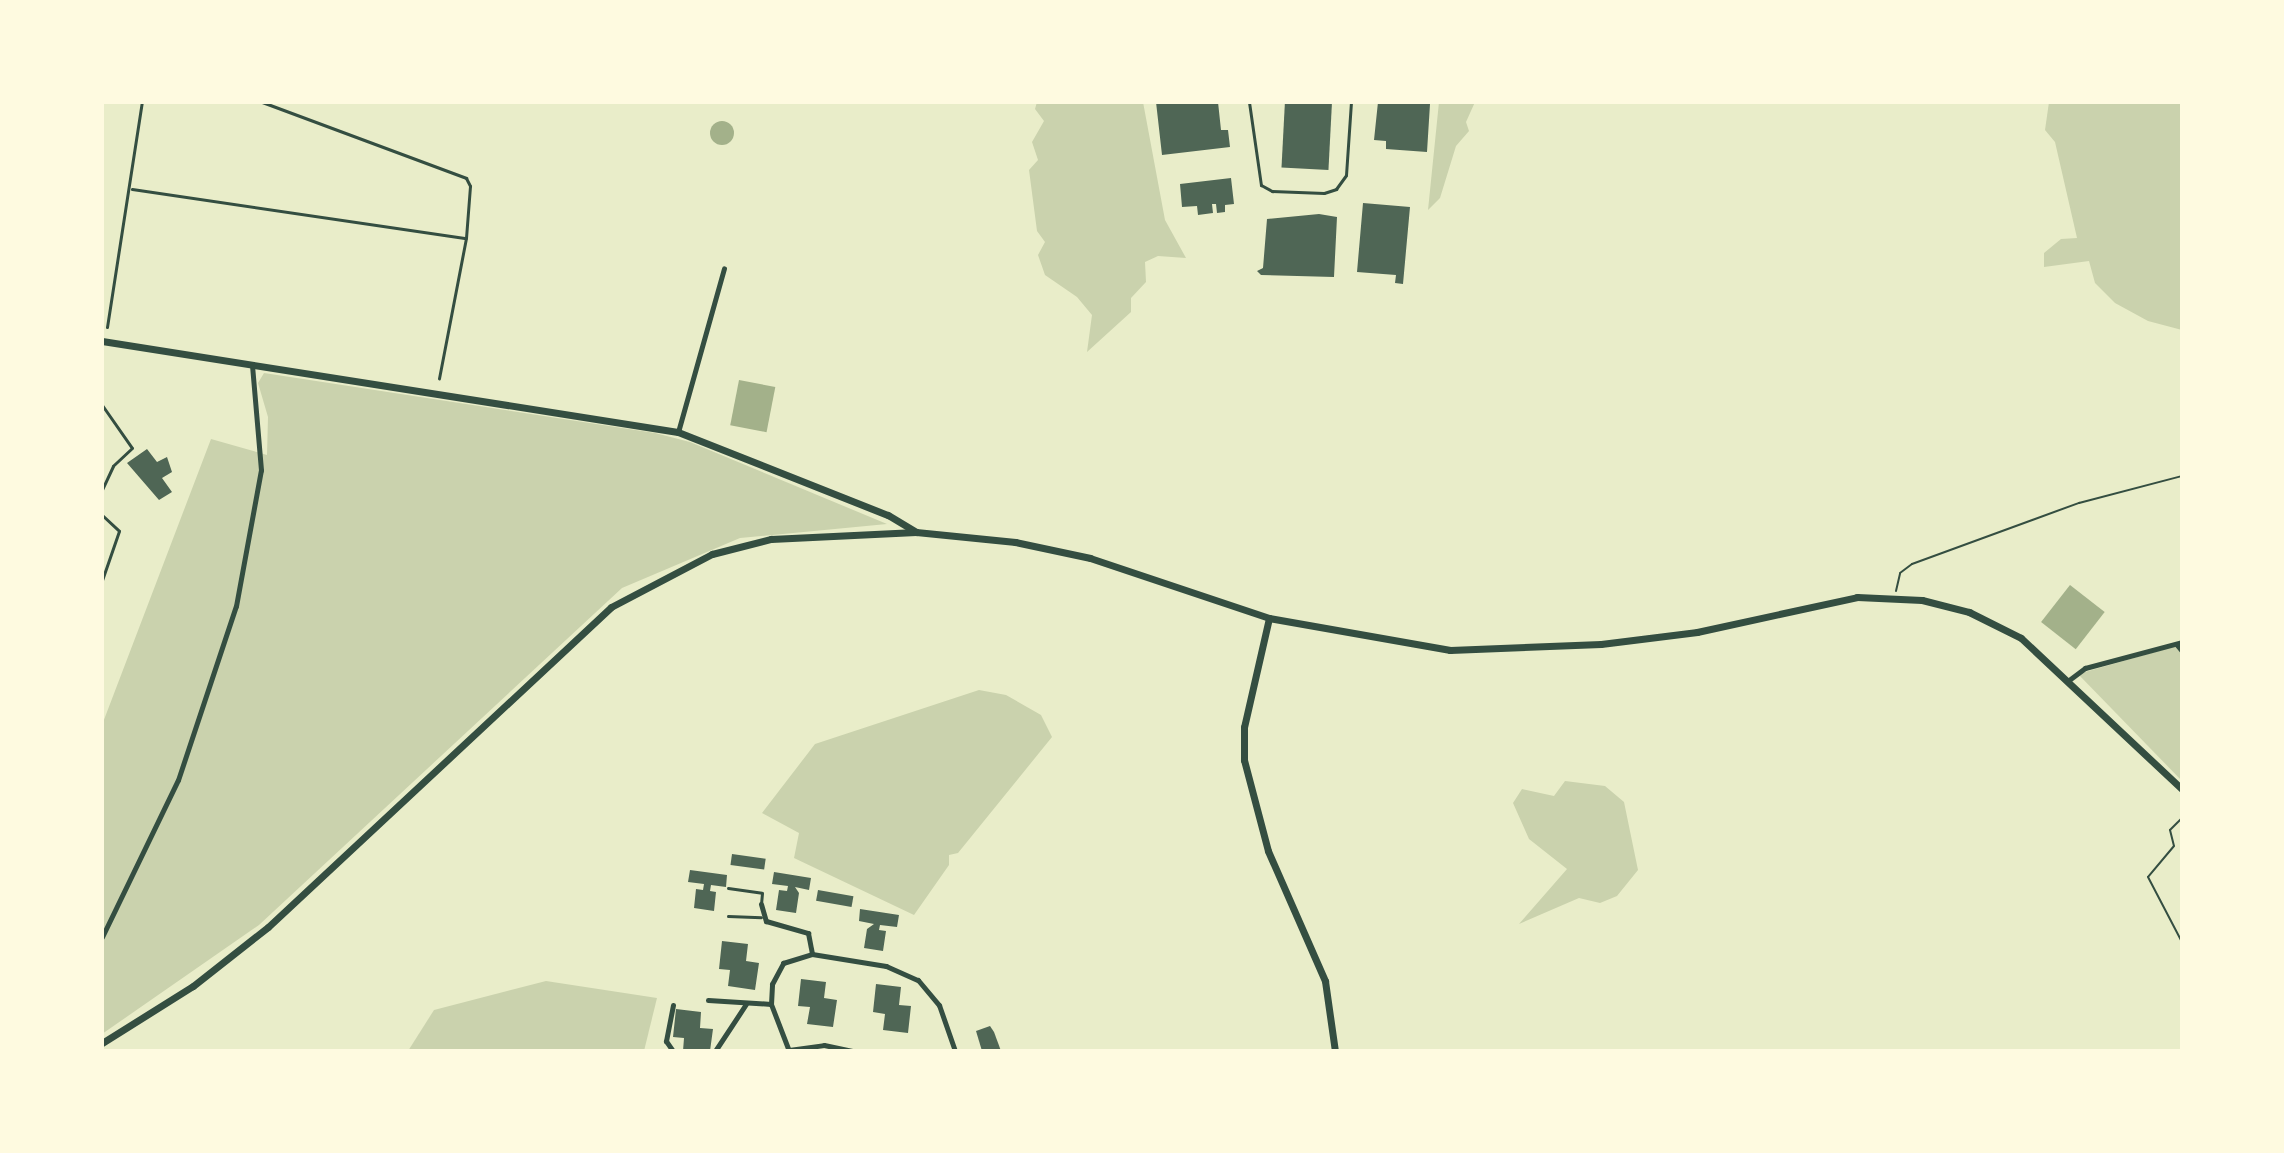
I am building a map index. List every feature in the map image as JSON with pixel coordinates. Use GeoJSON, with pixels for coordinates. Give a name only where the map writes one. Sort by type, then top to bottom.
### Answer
{"type":"FeatureCollection","features":[{"type":"Feature","properties":{"kind":"street"},"geometry":{"type":"LineString","coordinates":[[678,432],[724,268]]}},
{"type":"Feature","properties":{"kind":"street"},"geometry":{"type":"LineString","coordinates":[[102,341],[678,432],[888,515],[916,532]]}},
{"type":"Feature","properties":{"kind":"street"},"geometry":{"type":"LineString","coordinates":[[102,937],[178,780],[236,606],[261,470],[252,365]]}},
{"type":"Feature","properties":{"kind":"street"},"geometry":{"type":"LineString","coordinates":[[102,1043],[193,986],[268,927],[568,645],[638,589],[712,554],[753,542],[916,532],[994,538],[1090,558],[1269,618],[1398,645],[1505,651],[1697,632],[1823,602],[1895,596],[1950,606],[1987,620],[2021,638],[2182,789]]}},
{"type":"Feature","properties":{"kind":"street"},"geometry":{"type":"LineString","coordinates":[[1269,618],[1244,727],[1244,760],[1268,851],[1325,981],[1335,1051]]}},
{"type":"Feature","properties":{"kind":"street"},"geometry":{"type":"LineString","coordinates":[[2069,680],[2085,668],[2179,643],[2182,651]]}},
{"type":"Feature","properties":{"kind":"street"},"geometry":{"type":"LineString","coordinates":[[761,904],[761,917],[806,932],[812,954]]}},
{"type":"Feature","properties":{"kind":"street"},"geometry":{"type":"LineString","coordinates":[[853,1051],[824,1045],[789,1050],[771,1004],[780,966],[812,954],[886,966],[918,980],[939,1005],[954,1051]]}},
{"type":"Feature","properties":{"kind":"street"},"geometry":{"type":"LineString","coordinates":[[708,1000],[771,1004]]}},
{"type":"Feature","properties":{"kind":"street"},"geometry":{"type":"LineString","coordinates":[[715,1051],[746,1003]]}},
{"type":"Feature","properties":{"kind":"street"},"geometry":{"type":"LineString","coordinates":[[673,1005],[666,1041],[673,1051]]}},
{"type":"Feature","properties":{"kind":"lane"},"geometry":{"type":"LineString","coordinates":[[107,327],[132,189],[142,102]]}},
{"type":"Feature","properties":{"kind":"lane"},"geometry":{"type":"LineString","coordinates":[[262,102],[451,170],[470,186],[466,238],[439,378]]}},
{"type":"Feature","properties":{"kind":"lane"},"geometry":{"type":"LineString","coordinates":[[1249,102],[1261,185],[1271,191],[1324,193],[1336,189],[1346,175],[1351,102]]}},
{"type":"Feature","properties":{"kind":"lane"},"geometry":{"type":"LineString","coordinates":[[132,189],[466,238]]}},
{"type":"Feature","properties":{"kind":"lane"},"geometry":{"type":"LineString","coordinates":[[102,405],[132,448],[113,466],[102,490]]}},
{"type":"Feature","properties":{"kind":"lane"},"geometry":{"type":"LineString","coordinates":[[102,515],[119,531],[102,580]]}},
{"type":"Feature","properties":{"kind":"lane"},"geometry":{"type":"LineString","coordinates":[[728,888],[762,893],[761,904]]}},
{"type":"Feature","properties":{"kind":"lane"},"geometry":{"type":"LineString","coordinates":[[728,916],[761,917]]}},
{"type":"Feature","properties":{"kind":"path"},"geometry":{"type":"LineString","coordinates":[[1895,596],[1900,573],[1912,564],[2066,507],[2182,476]]}},
{"type":"Feature","properties":{"kind":"path"},"geometry":{"type":"LineString","coordinates":[[2182,818],[2170,830],[2174,846],[2148,877],[2182,942]]}},
{"type":"Feature","properties":{"kind":"shaded area"},"geometry":{"type":"Polygon","coordinates":[[[1037,102],[1143,102],[1165,220],[1186,258],[1158,256],[1145,262],[1146,282],[1131,298],[1131,312],[1087,352],[1092,315],[1077,297],[1045,275],[1038,255],[1045,242],[1037,231],[1029,170],[1038,160],[1032,142],[1044,121],[1035,109],[1037,102]]]}},
{"type":"Feature","properties":{"kind":"shaded area"},"geometry":{"type":"Polygon","coordinates":[[[1439,102],[1475,102],[1466,122],[1469,131],[1456,146],[1440,198],[1428,210],[1439,102]]]}},
{"type":"Feature","properties":{"kind":"shaded area"},"geometry":{"type":"Polygon","coordinates":[[[2049,102],[2182,102],[2182,330],[2148,321],[2115,303],[2095,283],[2089,261],[2044,267],[2044,253],[2061,239],[2077,238],[2055,142],[2045,130],[2049,102]]]}},
{"type":"Feature","properties":{"kind":"shaded area"},"geometry":{"type":"Polygon","coordinates":[[[717,121],[727,121],[734,128],[734,138],[727,145],[717,145],[710,138],[710,128],[717,121]]]}},
{"type":"Feature","properties":{"kind":"shaded area"},"geometry":{"type":"Polygon","coordinates":[[[264,373],[655,433],[690,442],[887,524],[740,538],[622,588],[259,925],[102,1034],[102,725],[211,439],[267,455],[268,417],[258,383],[264,373]]]}},
{"type":"Feature","properties":{"kind":"shaded area"},"geometry":{"type":"Polygon","coordinates":[[[739,380],[775,387],[767,432],[730,425],[739,380]]]}},
{"type":"Feature","properties":{"kind":"shaded area"},"geometry":{"type":"Polygon","coordinates":[[[2070,585],[2105,612],[2076,649],[2041,622],[2070,585]]]}},
{"type":"Feature","properties":{"kind":"shaded area"},"geometry":{"type":"Polygon","coordinates":[[[2176,646],[2182,654],[2182,781],[2078,674],[2176,646]]]}},
{"type":"Feature","properties":{"kind":"shaded area"},"geometry":{"type":"Polygon","coordinates":[[[979,690],[1006,695],[1041,715],[1052,737],[958,853],[949,855],[949,865],[914,915],[794,858],[799,833],[762,813],[815,744],[979,690]]]}},
{"type":"Feature","properties":{"kind":"shaded area"},"geometry":{"type":"Polygon","coordinates":[[[1565,781],[1605,786],[1624,802],[1638,870],[1617,896],[1600,903],[1579,898],[1519,924],[1567,869],[1529,839],[1513,803],[1522,789],[1554,796],[1565,781]]]}},
{"type":"Feature","properties":{"kind":"shaded area"},"geometry":{"type":"Polygon","coordinates":[[[546,981],[657,998],[644,1051],[408,1051],[434,1010],[546,981]]]}},
{"type":"Feature","properties":{"kind":"building"},"geometry":{"type":"Polygon","coordinates":[[[1156,102],[1218,102],[1221,130],[1228,130],[1230,147],[1162,155],[1156,102]]]}},
{"type":"Feature","properties":{"kind":"building"},"geometry":{"type":"Polygon","coordinates":[[[1285,102],[1332,102],[1328,170],[1282,167],[1285,102]]]}},
{"type":"Feature","properties":{"kind":"building"},"geometry":{"type":"Polygon","coordinates":[[[1378,102],[1430,104],[1427,152],[1386,149],[1386,141],[1374,140],[1378,102]]]}},
{"type":"Feature","properties":{"kind":"building"},"geometry":{"type":"Polygon","coordinates":[[[1231,178],[1234,204],[1225,205],[1225,212],[1217,213],[1216,204],[1212,204],[1213,213],[1198,215],[1197,206],[1182,207],[1180,184],[1231,178]]]}},
{"type":"Feature","properties":{"kind":"building"},"geometry":{"type":"Polygon","coordinates":[[[1363,203],[1410,207],[1403,284],[1395,283],[1396,275],[1357,272],[1363,203]]]}},
{"type":"Feature","properties":{"kind":"building"},"geometry":{"type":"Polygon","coordinates":[[[1319,214],[1337,217],[1334,277],[1261,275],[1257,271],[1263,268],[1267,219],[1319,214]]]}},
{"type":"Feature","properties":{"kind":"building"},"geometry":{"type":"Polygon","coordinates":[[[147,449],[157,462],[167,457],[172,472],[162,478],[172,492],[159,500],[127,463],[147,449]]]}},
{"type":"Feature","properties":{"kind":"building"},"geometry":{"type":"Polygon","coordinates":[[[732,854],[766,859],[764,870],[730,865],[732,854]]]}},
{"type":"Feature","properties":{"kind":"building"},"geometry":{"type":"Polygon","coordinates":[[[690,870],[727,875],[726,887],[711,885],[710,891],[716,892],[714,911],[694,908],[696,889],[703,890],[704,884],[688,882],[690,870]]]}},
{"type":"Feature","properties":{"kind":"building"},"geometry":{"type":"Polygon","coordinates":[[[774,872],[811,878],[809,890],[795,887],[799,893],[796,913],[776,910],[779,890],[787,891],[788,886],[772,884],[774,872]]]}},
{"type":"Feature","properties":{"kind":"building"},"geometry":{"type":"Polygon","coordinates":[[[818,890],[853,896],[852,907],[816,901],[818,890]]]}},
{"type":"Feature","properties":{"kind":"building"},"geometry":{"type":"Polygon","coordinates":[[[860,909],[899,915],[897,927],[880,925],[879,930],[886,931],[883,951],[864,948],[867,929],[874,924],[859,921],[860,909]]]}},
{"type":"Feature","properties":{"kind":"building"},"geometry":{"type":"Polygon","coordinates":[[[722,941],[748,944],[746,961],[759,963],[755,990],[728,986],[730,970],[719,969],[722,941]]]}},
{"type":"Feature","properties":{"kind":"building"},"geometry":{"type":"Polygon","coordinates":[[[801,979],[826,982],[824,998],[837,1000],[833,1027],[807,1024],[810,1007],[798,1006],[801,979]]]}},
{"type":"Feature","properties":{"kind":"building"},"geometry":{"type":"Polygon","coordinates":[[[876,984],[901,987],[899,1005],[911,1006],[908,1033],[883,1030],[885,1014],[873,1012],[876,984]]]}},
{"type":"Feature","properties":{"kind":"building"},"geometry":{"type":"Polygon","coordinates":[[[676,1009],[701,1012],[700,1028],[713,1029],[710,1051],[683,1051],[684,1038],[673,1037],[676,1009]]]}},
{"type":"Feature","properties":{"kind":"building"},"geometry":{"type":"Polygon","coordinates":[[[990,1026],[1001,1051],[982,1051],[976,1031],[990,1026]]]}}]}
